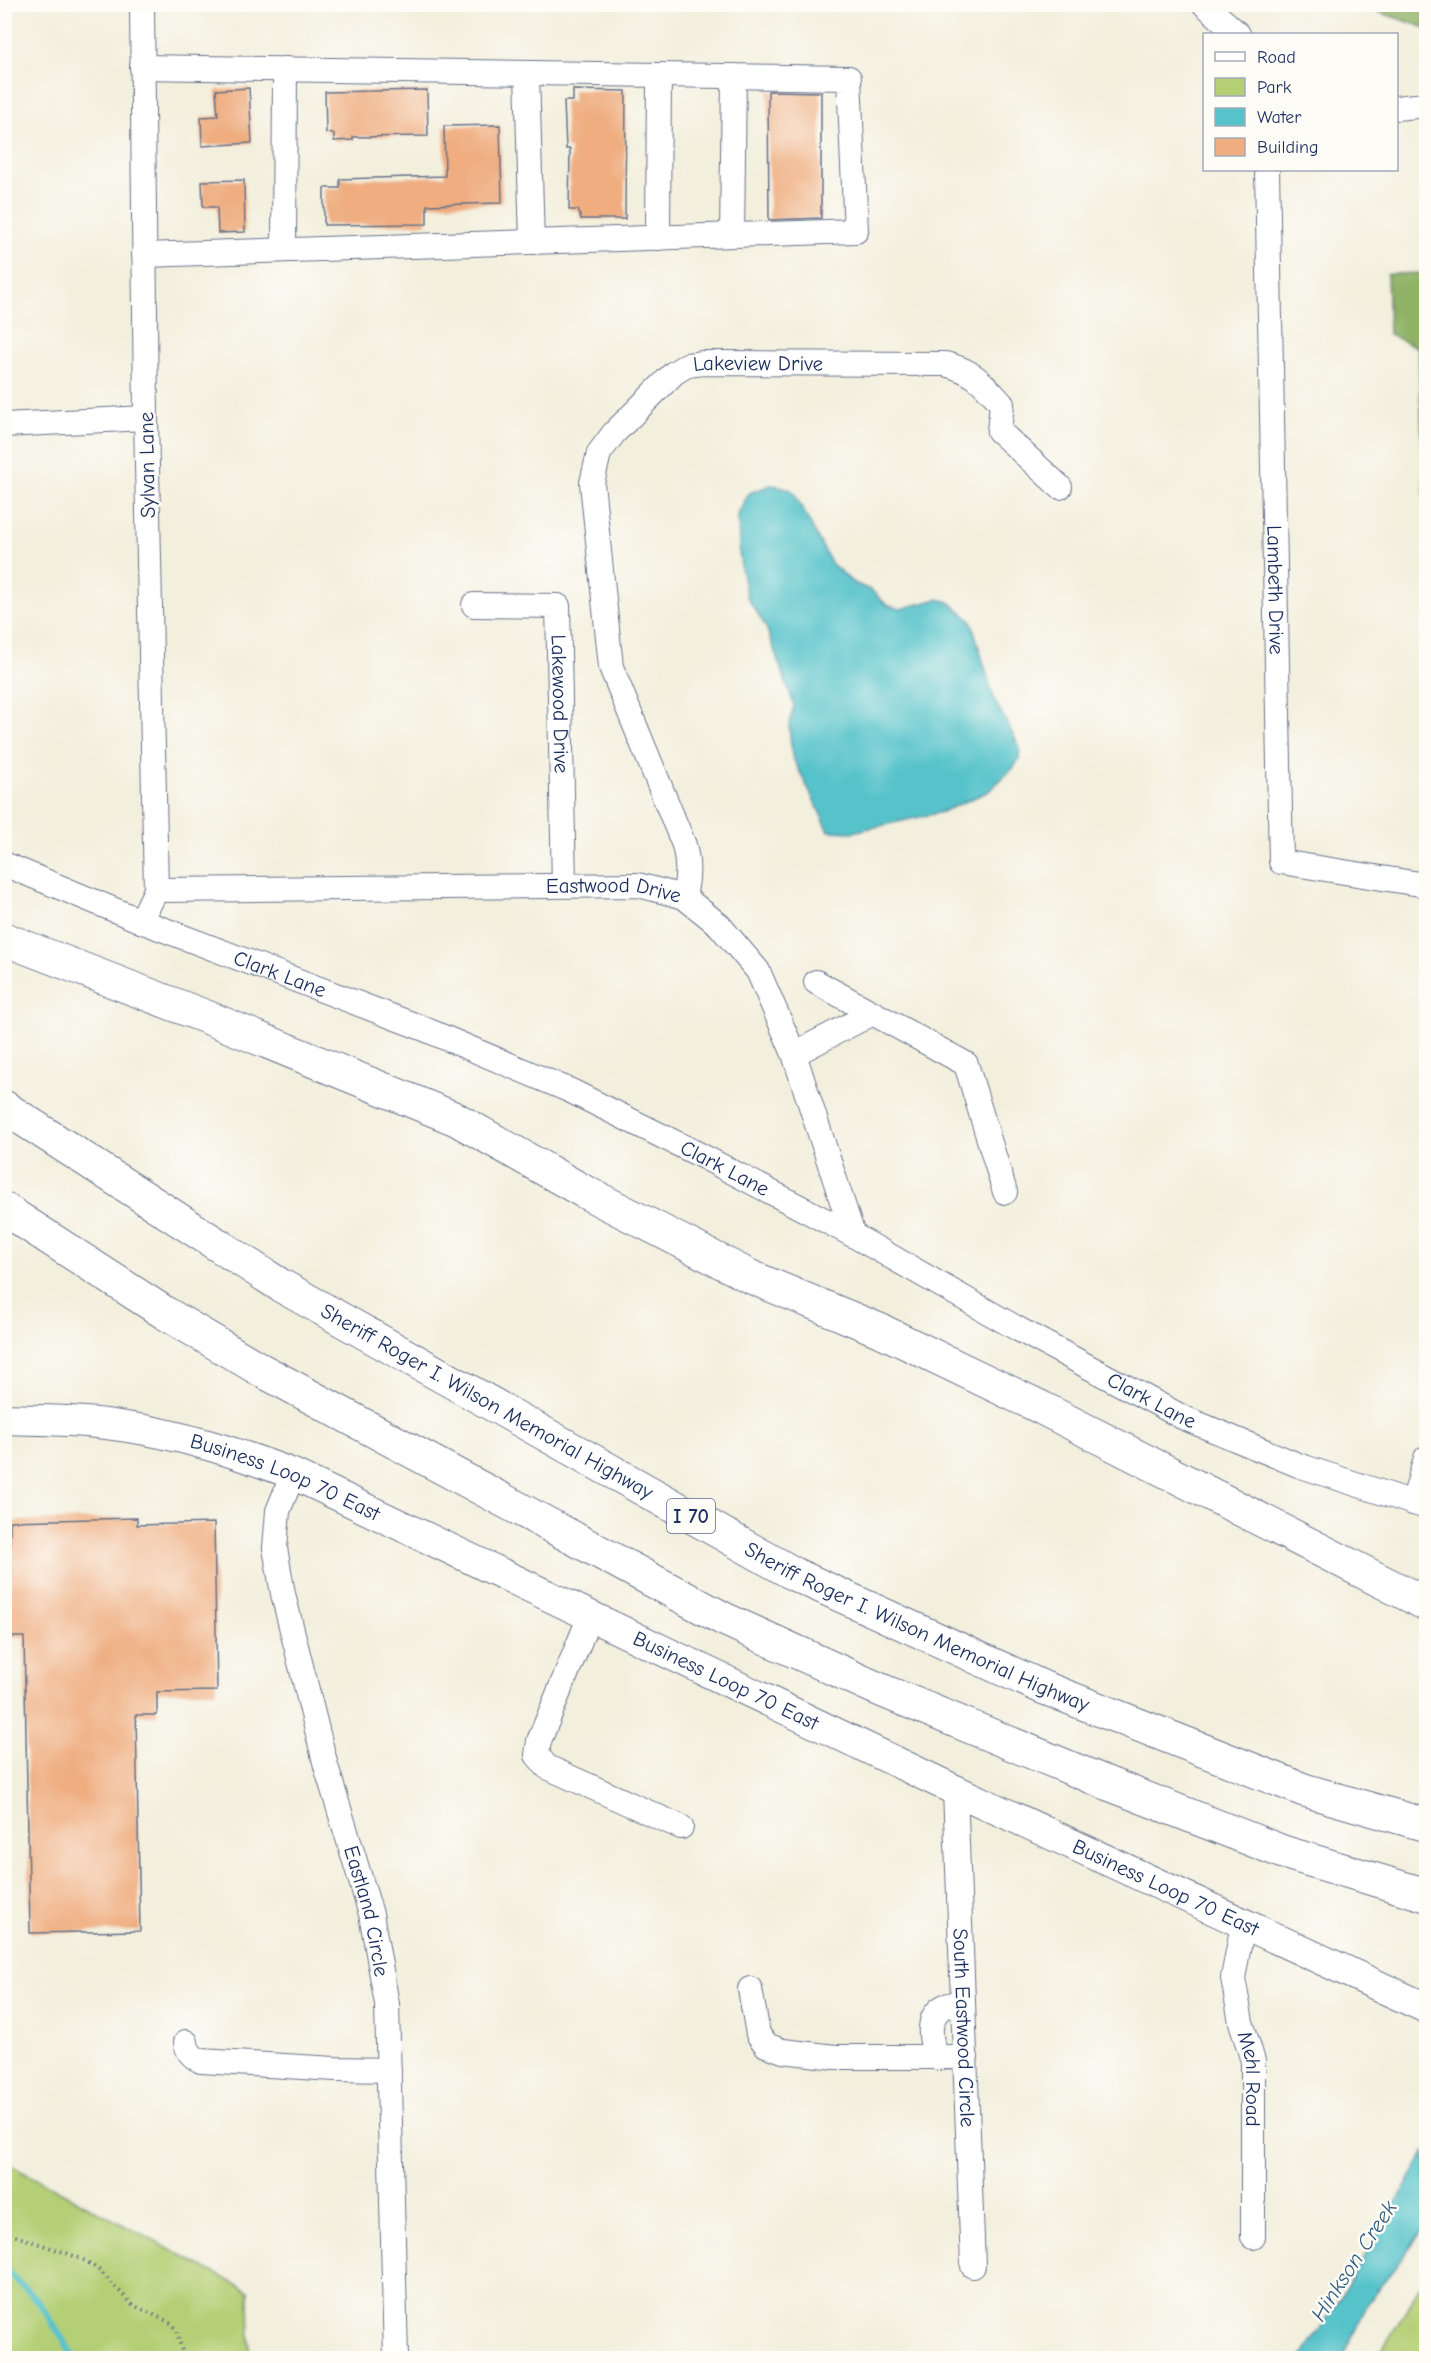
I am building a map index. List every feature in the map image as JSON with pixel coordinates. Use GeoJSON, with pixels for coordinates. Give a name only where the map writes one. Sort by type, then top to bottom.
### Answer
{"type":"FeatureCollection","features":[{"type":"Feature","properties":{"kind":"highway"},"geometry":{"type":"LineString","coordinates":[[4,939],[209,1018],[456,1119],[583,1191],[751,1277],[884,1332],[1042,1408],[1426,1604]]}},
{"type":"Feature","properties":{"kind":"highway","name":"Sheriff Roger I. Wilson Memorial Highway"},"geometry":{"type":"LineString","coordinates":[[4,1107],[280,1285],[796,1575],[1042,1687],[1304,1790],[1426,1825]]}},
{"type":"Feature","properties":{"kind":"highway"},"geometry":{"type":"LineString","coordinates":[[4,1209],[165,1313],[261,1370],[724,1619],[876,1688],[1120,1788],[1283,1852],[1426,1895]]}},
{"type":"Feature","properties":{"kind":"main road","name":"Business Loop 70 East"},"geometry":{"type":"LineString","coordinates":[[4,1419],[131,1428],[190,1440],[248,1457],[293,1474],[955,1790],[1419,2004]]}},
{"type":"Feature","properties":{"kind":"street","name":"Sylvan Lane"},"geometry":{"type":"LineString","coordinates":[[141,921],[156,890],[146,418],[142,4]]}},
{"type":"Feature","properties":{"kind":"street"},"geometry":{"type":"LineString","coordinates":[[1204,4],[1237,33]]}},
{"type":"Feature","properties":{"kind":"street"},"geometry":{"type":"LineString","coordinates":[[142,67],[849,78],[856,231],[144,255]]}},
{"type":"Feature","properties":{"kind":"street"},"geometry":{"type":"LineString","coordinates":[[284,250],[285,69]]}},
{"type":"Feature","properties":{"kind":"street"},"geometry":{"type":"LineString","coordinates":[[527,73],[532,242]]}},
{"type":"Feature","properties":{"kind":"street"},"geometry":{"type":"LineString","coordinates":[[658,238],[659,75]]}},
{"type":"Feature","properties":{"kind":"street"},"geometry":{"type":"LineString","coordinates":[[732,235],[734,76]]}},
{"type":"Feature","properties":{"kind":"street"},"geometry":{"type":"LineString","coordinates":[[1398,108],[1426,105]]}},
{"type":"Feature","properties":{"kind":"street","name":"Lambeth Drive"},"geometry":{"type":"LineString","coordinates":[[1267,171],[1281,862],[1426,885]]}},
{"type":"Feature","properties":{"kind":"street","name":"Lakeview Drive"},"geometry":{"type":"LineString","coordinates":[[684,897],[688,867],[684,845],[611,667],[592,483],[599,453],[614,433],[674,373],[687,365],[703,363],[945,364],[977,376],[1002,404],[999,431],[1060,487]]}},
{"type":"Feature","properties":{"kind":"street"},"geometry":{"type":"LineString","coordinates":[[4,425],[146,418]]}},
{"type":"Feature","properties":{"kind":"street","name":"Lakewood Drive"},"geometry":{"type":"LineString","coordinates":[[474,605],[558,606],[564,885]]}},
{"type":"Feature","properties":{"kind":"street","name":"Clark Lane"},"geometry":{"type":"LineString","coordinates":[[4,864],[141,921],[422,1028],[571,1091],[853,1235],[1018,1329],[1182,1417],[1298,1465],[1420,1505]]}},
{"type":"Feature","properties":{"kind":"street","name":"Eastwood Drive"},"geometry":{"type":"LineString","coordinates":[[156,890],[638,885],[684,897],[719,925],[758,971],[794,1054],[853,1235]]}},
{"type":"Feature","properties":{"kind":"street"},"geometry":{"type":"LineString","coordinates":[[816,982],[966,1064],[1005,1192]]}},
{"type":"Feature","properties":{"kind":"street"},"geometry":{"type":"LineString","coordinates":[[794,1054],[873,1013]]}},
{"type":"Feature","properties":{"kind":"street"},"geometry":{"type":"LineString","coordinates":[[1420,1505],[1426,1458]]}},
{"type":"Feature","properties":{"kind":"street","name":"Eastland Circle"},"geometry":{"type":"LineString","coordinates":[[293,1474],[278,1511],[275,1548],[283,1594],[326,1766],[375,1934],[387,2004],[396,2358]]}},
{"type":"Feature","properties":{"kind":"street"},"geometry":{"type":"LineString","coordinates":[[590,1616],[539,1741],[537,1755],[547,1767],[681,1827]]}},
{"type":"Feature","properties":{"kind":"street","name":"South Eastwood Circle"},"geometry":{"type":"LineString","coordinates":[[955,1790],[973,2266]]}},
{"type":"Feature","properties":{"kind":"street","name":"Mehl Road"},"geometry":{"type":"LineString","coordinates":[[1243,1924],[1233,1978],[1241,2022],[1252,2061],[1253,2237]]}},
{"type":"Feature","properties":{"kind":"street"},"geometry":{"type":"LineString","coordinates":[[750,1989],[758,2034],[766,2046],[783,2051],[836,2057],[966,2057]]}},
{"type":"Feature","properties":{"kind":"street"},"geometry":{"type":"LineString","coordinates":[[937,2058],[931,2044],[930,2030],[934,2016],[944,2006],[963,2002]]}},
{"type":"Feature","properties":{"kind":"street"},"geometry":{"type":"LineString","coordinates":[[186,2042],[187,2049],[193,2058],[201,2061],[389,2070]]}},
{"type":"Feature","properties":{"kind":"path"},"geometry":{"type":"LineString","coordinates":[[4,2232],[76,2257],[100,2271],[133,2305],[171,2323],[176,2329],[184,2358]]}},
{"type":"Feature","properties":{"kind":"green space"},"geometry":{"type":"Polygon","coordinates":[[[1357,5],[1426,5],[1426,28],[1357,5]]]}},
{"type":"Feature","properties":{"kind":"green space"},"geometry":{"type":"Polygon","coordinates":[[[1426,273],[1426,524],[1418,348],[1389,334],[1387,274],[1426,273]]]}},
{"type":"Feature","properties":{"kind":"green space"},"geometry":{"type":"Polygon","coordinates":[[[4,2162],[249,2291],[250,2358],[5,2358],[4,2162]]]}},
{"type":"Feature","properties":{"kind":"green space"},"geometry":{"type":"Polygon","coordinates":[[[1426,2278],[1426,2358],[1377,2358],[1426,2278]]]}},
{"type":"Feature","properties":{"kind":"water"},"geometry":{"type":"Polygon","coordinates":[[[771,485],[793,491],[831,563],[852,582],[872,591],[887,605],[900,609],[938,599],[949,602],[971,620],[994,699],[1020,748],[1019,759],[1014,767],[989,791],[942,812],[853,832],[829,831],[792,756],[789,725],[794,705],[766,627],[747,597],[742,573],[738,514],[749,493],[771,485]]]}},
{"type":"Feature","properties":{"kind":"water"},"geometry":{"type":"Polygon","coordinates":[[[1426,2151],[1426,2226],[1368,2303],[1342,2358],[1301,2358],[1336,2305],[1426,2151]]]}},
{"type":"Feature","properties":{"kind":"building"},"geometry":{"type":"Polygon","coordinates":[[[249,88],[252,143],[202,146],[201,117],[218,116],[216,90],[249,88]]]}},
{"type":"Feature","properties":{"kind":"building"},"geometry":{"type":"Polygon","coordinates":[[[427,90],[428,136],[353,137],[353,140],[334,141],[334,134],[326,133],[325,92],[427,90]]]}},
{"type":"Feature","properties":{"kind":"building"},"geometry":{"type":"Polygon","coordinates":[[[573,90],[626,91],[625,219],[581,219],[578,210],[569,210],[570,149],[566,149],[564,101],[573,101],[573,90]]]}},
{"type":"Feature","properties":{"kind":"building"},"geometry":{"type":"Polygon","coordinates":[[[768,91],[821,92],[821,218],[769,220],[768,91]]]}},
{"type":"Feature","properties":{"kind":"building"},"geometry":{"type":"Polygon","coordinates":[[[500,125],[502,203],[427,205],[427,224],[324,225],[324,188],[340,188],[340,179],[445,176],[444,126],[500,125]]]}},
{"type":"Feature","properties":{"kind":"building"},"geometry":{"type":"Polygon","coordinates":[[[244,180],[245,232],[218,233],[217,207],[203,207],[202,181],[244,180]]]}},
{"type":"Feature","properties":{"kind":"building"},"geometry":{"type":"Polygon","coordinates":[[[137,1518],[137,1525],[214,1523],[217,1691],[157,1692],[157,1715],[136,1715],[140,1931],[30,1933],[24,1637],[4,1637],[4,1559],[10,1559],[10,1521],[137,1518]]]}},
{"type":"Feature","properties":{"kind":"waterway"},"geometry":{"type":"LineString","coordinates":[[4,2268],[38,2301],[75,2358]]}},
{"type":"Feature","properties":{"kind":"water label","name":"Hinkson Creek"},"geometry":{"type":"Point","coordinates":[1354,2261]}}]}
